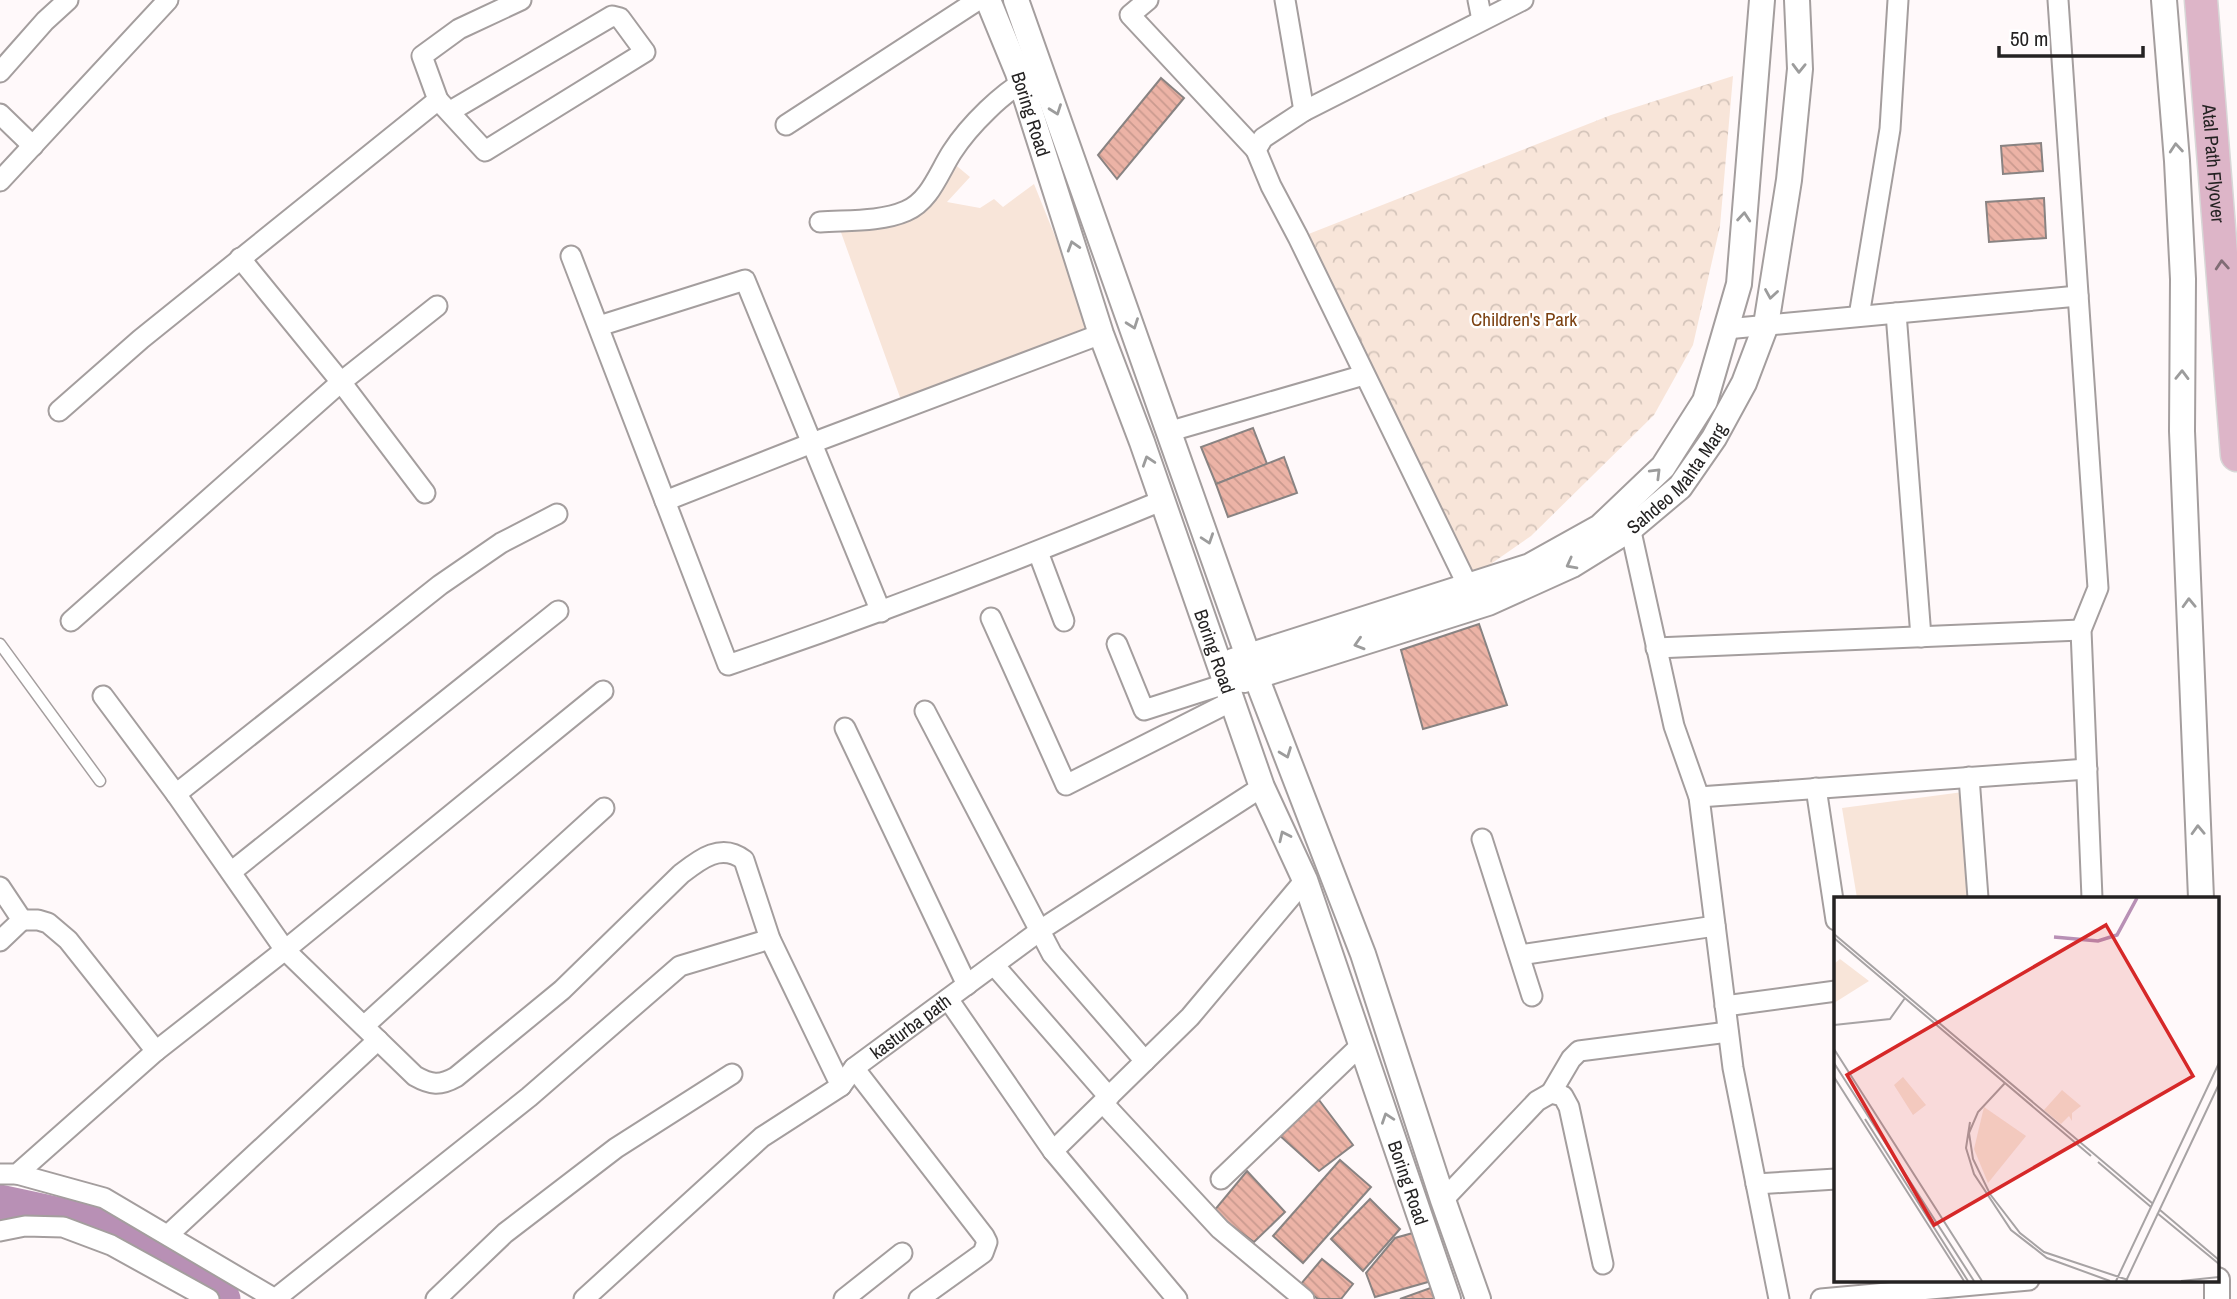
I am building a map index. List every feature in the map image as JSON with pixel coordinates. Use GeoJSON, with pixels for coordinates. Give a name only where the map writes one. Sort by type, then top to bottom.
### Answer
{"type":"FeatureCollection","features":[{"type":"Feature","properties":{"kind":"main road","name":"Atal Path Flyover"},"geometry":{"type":"LineString","coordinates":[[2201,0],[2237,455]]}},
{"type":"Feature","properties":{"kind":"street"},"geometry":{"type":"LineString","coordinates":[[0,72],[45,21],[68,0]]}},
{"type":"Feature","properties":{"kind":"street"},"geometry":{"type":"LineString","coordinates":[[0,181],[168,0]]}},
{"type":"Feature","properties":{"kind":"street"},"geometry":{"type":"LineString","coordinates":[[60,411],[240,257],[443,106],[612,16],[620,18],[645,52],[485,151],[443,106],[422,56],[459,29],[521,0]]}},
{"type":"Feature","properties":{"kind":"street"},"geometry":{"type":"LineString","coordinates":[[786,125],[978,0]]}},
{"type":"Feature","properties":{"kind":"street","name":"Boring Road"},"geometry":{"type":"LineString","coordinates":[[988,0],[1032,78],[1101,334],[1142,442],[1262,787],[1305,880],[1448,1299]]}},
{"type":"Feature","properties":{"kind":"street"},"geometry":{"type":"LineString","coordinates":[[1016,0],[1032,78],[1171,432],[1253,666],[1363,954],[1478,1299]]}},
{"type":"Feature","properties":{"kind":"street"},"geometry":{"type":"LineString","coordinates":[[1148,0],[1130,15],[1256,150],[1271,186],[1468,586]]}},
{"type":"Feature","properties":{"kind":"street"},"geometry":{"type":"LineString","coordinates":[[1285,0],[1304,111]]}},
{"type":"Feature","properties":{"kind":"street"},"geometry":{"type":"LineString","coordinates":[[1478,0],[1482,20]]}},
{"type":"Feature","properties":{"kind":"street"},"geometry":{"type":"LineString","coordinates":[[1256,150],[1263,138],[1304,111],[1523,0]]}},
{"type":"Feature","properties":{"kind":"street","name":"Sahdeo Mahta Marg"},"geometry":{"type":"LineString","coordinates":[[1226,684],[1253,666],[1468,586],[1530,566],[1600,527],[1663,467],[1704,401],[1739,284],[1762,0]]}},
{"type":"Feature","properties":{"kind":"street","name":"Sahdeo Mahta Marg"},"geometry":{"type":"LineString","coordinates":[[1253,666],[1488,603],[1572,565],[1630,529],[1680,487],[1714,438],[1744,383],[1766,325],[1789,180],[1799,81],[1797,0]]}},
{"type":"Feature","properties":{"kind":"street"},"geometry":{"type":"LineString","coordinates":[[1859,316],[1890,129],[1898,0]]}},
{"type":"Feature","properties":{"kind":"street"},"geometry":{"type":"LineString","coordinates":[[2058,0],[2098,587],[2081,630],[2092,897]]}},
{"type":"Feature","properties":{"kind":"street"},"geometry":{"type":"LineString","coordinates":[[2164,0],[2178,161],[2183,265],[2182,431],[2201,897]]}},
{"type":"Feature","properties":{"kind":"street"},"geometry":{"type":"LineString","coordinates":[[820,222],[889,216],[917,205],[934,184],[962,138],[1032,78]]}},
{"type":"Feature","properties":{"kind":"street"},"geometry":{"type":"LineString","coordinates":[[0,114],[33,146]]}},
{"type":"Feature","properties":{"kind":"street"},"geometry":{"type":"LineString","coordinates":[[571,256],[728,665],[881,612],[1161,501]]}},
{"type":"Feature","properties":{"kind":"street"},"geometry":{"type":"LineString","coordinates":[[240,257],[341,382],[425,493]]}},
{"type":"Feature","properties":{"kind":"street"},"geometry":{"type":"LineString","coordinates":[[599,326],[745,280],[881,612]]}},
{"type":"Feature","properties":{"kind":"street"},"geometry":{"type":"LineString","coordinates":[[1726,329],[2078,296]]}},
{"type":"Feature","properties":{"kind":"street"},"geometry":{"type":"LineString","coordinates":[[71,621],[341,382],[437,306]]}},
{"type":"Feature","properties":{"kind":"street"},"geometry":{"type":"LineString","coordinates":[[1896,313],[1921,637]]}},
{"type":"Feature","properties":{"kind":"street"},"geometry":{"type":"LineString","coordinates":[[666,501],[811,443],[1101,334]]}},
{"type":"Feature","properties":{"kind":"street"},"geometry":{"type":"LineString","coordinates":[[1171,432],[1364,375]]}},
{"type":"Feature","properties":{"kind":"street"},"geometry":{"type":"LineString","coordinates":[[1625,504],[1674,726],[1699,797],[1733,1068],[1779,1299]]}},
{"type":"Feature","properties":{"kind":"street"},"geometry":{"type":"LineString","coordinates":[[176,794],[440,585],[501,543],[557,514]]}},
{"type":"Feature","properties":{"kind":"street"},"geometry":{"type":"LineString","coordinates":[[1038,552],[1064,621]]}},
{"type":"Feature","properties":{"kind":"street"},"geometry":{"type":"LineString","coordinates":[[231,872],[558,611]]}},
{"type":"Feature","properties":{"kind":"street"},"geometry":{"type":"LineString","coordinates":[[991,618],[1066,786],[1226,684]]}},
{"type":"Feature","properties":{"kind":"street"},"geometry":{"type":"LineString","coordinates":[[1656,648],[2081,630]]}},
{"type":"Feature","properties":{"kind":"street"},"geometry":{"type":"LineString","coordinates":[[1116,644],[1144,710],[1226,684]]}},
{"type":"Feature","properties":{"kind":"street"},"geometry":{"type":"LineString","coordinates":[[8,1174],[156,1051],[285,950],[603,691]]}},
{"type":"Feature","properties":{"kind":"street"},"geometry":{"type":"LineString","coordinates":[[103,696],[176,794],[285,950],[415,1076],[436,1085],[456,1077],[562,990],[681,874],[700,860],[719,851],[738,855],[744,860],[770,939],[841,1086]]}},
{"type":"Feature","properties":{"kind":"street"},"geometry":{"type":"LineString","coordinates":[[925,711],[1058,964],[1145,1061]]}},
{"type":"Feature","properties":{"kind":"street"},"geometry":{"type":"LineString","coordinates":[[845,728],[967,985]]}},
{"type":"Feature","properties":{"kind":"street"},"geometry":{"type":"LineString","coordinates":[[1699,797],[2087,769]]}},
{"type":"Feature","properties":{"kind":"street"},"geometry":{"type":"LineString","coordinates":[[1969,777],[1978,897]]}},
{"type":"Feature","properties":{"kind":"street","name":"kasturba path"},"geometry":{"type":"LineString","coordinates":[[584,1299],[762,1137],[841,1086],[854,1068],[1040,931],[1262,787]]}},
{"type":"Feature","properties":{"kind":"street"},"geometry":{"type":"LineString","coordinates":[[1816,788],[1834,907]]}},
{"type":"Feature","properties":{"kind":"street"},"geometry":{"type":"LineString","coordinates":[[168,1236],[371,1033],[604,808]]}},
{"type":"Feature","properties":{"kind":"street"},"geometry":{"type":"LineString","coordinates":[[1482,839],[1532,996]]}},
{"type":"Feature","properties":{"kind":"street"},"geometry":{"type":"LineString","coordinates":[[1053,1151],[1190,1017],[1305,880]]}},
{"type":"Feature","properties":{"kind":"street"},"geometry":{"type":"LineString","coordinates":[[0,887],[22,920]]}},
{"type":"Feature","properties":{"kind":"street"},"geometry":{"type":"LineString","coordinates":[[0,941],[22,920],[48,923],[62,934],[156,1051]]}},
{"type":"Feature","properties":{"kind":"street"},"geometry":{"type":"LineString","coordinates":[[1520,955],[1715,926]]}},
{"type":"Feature","properties":{"kind":"street"},"geometry":{"type":"LineString","coordinates":[[8,1174],[104,1198],[275,1299],[529,1097],[680,966],[770,939]]}},
{"type":"Feature","properties":{"kind":"street"},"geometry":{"type":"LineString","coordinates":[[994,965],[1106,1100],[1220,1228],[1304,1299]]}},
{"type":"Feature","properties":{"kind":"street"},"geometry":{"type":"LineString","coordinates":[[1725,1006],[1834,991]]}},
{"type":"Feature","properties":{"kind":"street"},"geometry":{"type":"LineString","coordinates":[[948,999],[1053,1151],[1177,1299]]}},
{"type":"Feature","properties":{"kind":"street"},"geometry":{"type":"LineString","coordinates":[[1443,1200],[1537,1101],[1551,1093],[1571,1059],[1579,1051],[1728,1031]]}},
{"type":"Feature","properties":{"kind":"street"},"geometry":{"type":"LineString","coordinates":[[1221,1179],[1362,1045]]}},
{"type":"Feature","properties":{"kind":"street"},"geometry":{"type":"LineString","coordinates":[[854,1068],[987,1242],[983,1253],[919,1299]]}},
{"type":"Feature","properties":{"kind":"street"},"geometry":{"type":"LineString","coordinates":[[436,1299],[505,1233],[616,1148],[732,1074]]}},
{"type":"Feature","properties":{"kind":"street"},"geometry":{"type":"LineString","coordinates":[[1551,1093],[1563,1096],[1569,1107],[1603,1265]]}},
{"type":"Feature","properties":{"kind":"street"},"geometry":{"type":"LineString","coordinates":[[1756,1184],[1834,1179]]}},
{"type":"Feature","properties":{"kind":"street"},"geometry":{"type":"LineString","coordinates":[[0,1231],[25,1226],[63,1227],[111,1245],[205,1298]]}},
{"type":"Feature","properties":{"kind":"street"},"geometry":{"type":"LineString","coordinates":[[844,1299],[902,1253]]}},
{"type":"Feature","properties":{"kind":"street"},"geometry":{"type":"LineString","coordinates":[[1821,1299],[2007,1282]]}},
{"type":"Feature","properties":{"kind":"lane"},"geometry":{"type":"LineString","coordinates":[[0,644],[100,781]]}},
{"type":"Feature","properties":{"kind":"green space","name":"Children's Park"},"geometry":{"type":"Polygon","coordinates":[[[1733,76],[1720,226],[1693,345],[1654,415],[1531,536],[1472,577],[1306,235],[1611,115],[1733,76]]]}},
{"type":"Feature","properties":{"kind":"green space"},"geometry":{"type":"Polygon","coordinates":[[[952,162],[970,177],[947,202],[980,208],[994,199],[1003,207],[1034,184],[1094,333],[901,400],[838,224],[890,221],[952,162]]]}},
{"type":"Feature","properties":{"kind":"green space"},"geometry":{"type":"Polygon","coordinates":[[[1963,792],[1967,897],[1857,897],[1842,808],[1963,792]]]}},
{"type":"Feature","properties":{"kind":"building"},"geometry":{"type":"Polygon","coordinates":[[[1161,78],[1184,98],[1117,179],[1098,155],[1161,78]]]}},
{"type":"Feature","properties":{"kind":"building"},"geometry":{"type":"Polygon","coordinates":[[[2041,143],[2043,171],[2003,174],[2001,146],[2041,143]]]}},
{"type":"Feature","properties":{"kind":"building"},"geometry":{"type":"Polygon","coordinates":[[[2044,198],[2046,238],[1989,242],[1986,202],[2044,198]]]}},
{"type":"Feature","properties":{"kind":"building"},"geometry":{"type":"Polygon","coordinates":[[[1253,428],[1267,464],[1216,484],[1201,447],[1253,428]]]}},
{"type":"Feature","properties":{"kind":"building"},"geometry":{"type":"Polygon","coordinates":[[[1284,457],[1297,493],[1228,517],[1216,484],[1284,457]]]}},
{"type":"Feature","properties":{"kind":"building"},"geometry":{"type":"Polygon","coordinates":[[[1479,624],[1507,705],[1423,729],[1401,650],[1479,624]]]}},
{"type":"Feature","properties":{"kind":"building"},"geometry":{"type":"Polygon","coordinates":[[[1316,1096],[1353,1145],[1319,1171],[1278,1134],[1316,1096]]]}},
{"type":"Feature","properties":{"kind":"building"},"geometry":{"type":"Polygon","coordinates":[[[1340,1160],[1371,1187],[1303,1263],[1273,1236],[1340,1160]]]}},
{"type":"Feature","properties":{"kind":"building"},"geometry":{"type":"Polygon","coordinates":[[[1247,1171],[1285,1212],[1254,1242],[1213,1212],[1247,1171]]]}},
{"type":"Feature","properties":{"kind":"building"},"geometry":{"type":"Polygon","coordinates":[[[1370,1199],[1400,1229],[1363,1271],[1331,1239],[1370,1199]]]}},
{"type":"Feature","properties":{"kind":"building"},"geometry":{"type":"Polygon","coordinates":[[[1420,1231],[1435,1280],[1375,1297],[1366,1273],[1395,1238],[1420,1231]]]}},
{"type":"Feature","properties":{"kind":"building"},"geometry":{"type":"Polygon","coordinates":[[[1322,1259],[1353,1284],[1341,1299],[1318,1299],[1300,1285],[1322,1259]]]}},
{"type":"Feature","properties":{"kind":"building"},"geometry":{"type":"Polygon","coordinates":[[[1436,1286],[1440,1299],[1400,1299],[1436,1286]]]}},
{"type":"Feature","properties":{"kind":"waterway"},"geometry":{"type":"LineString","coordinates":[[0,1202],[112,1226],[223,1299]]}}]}
